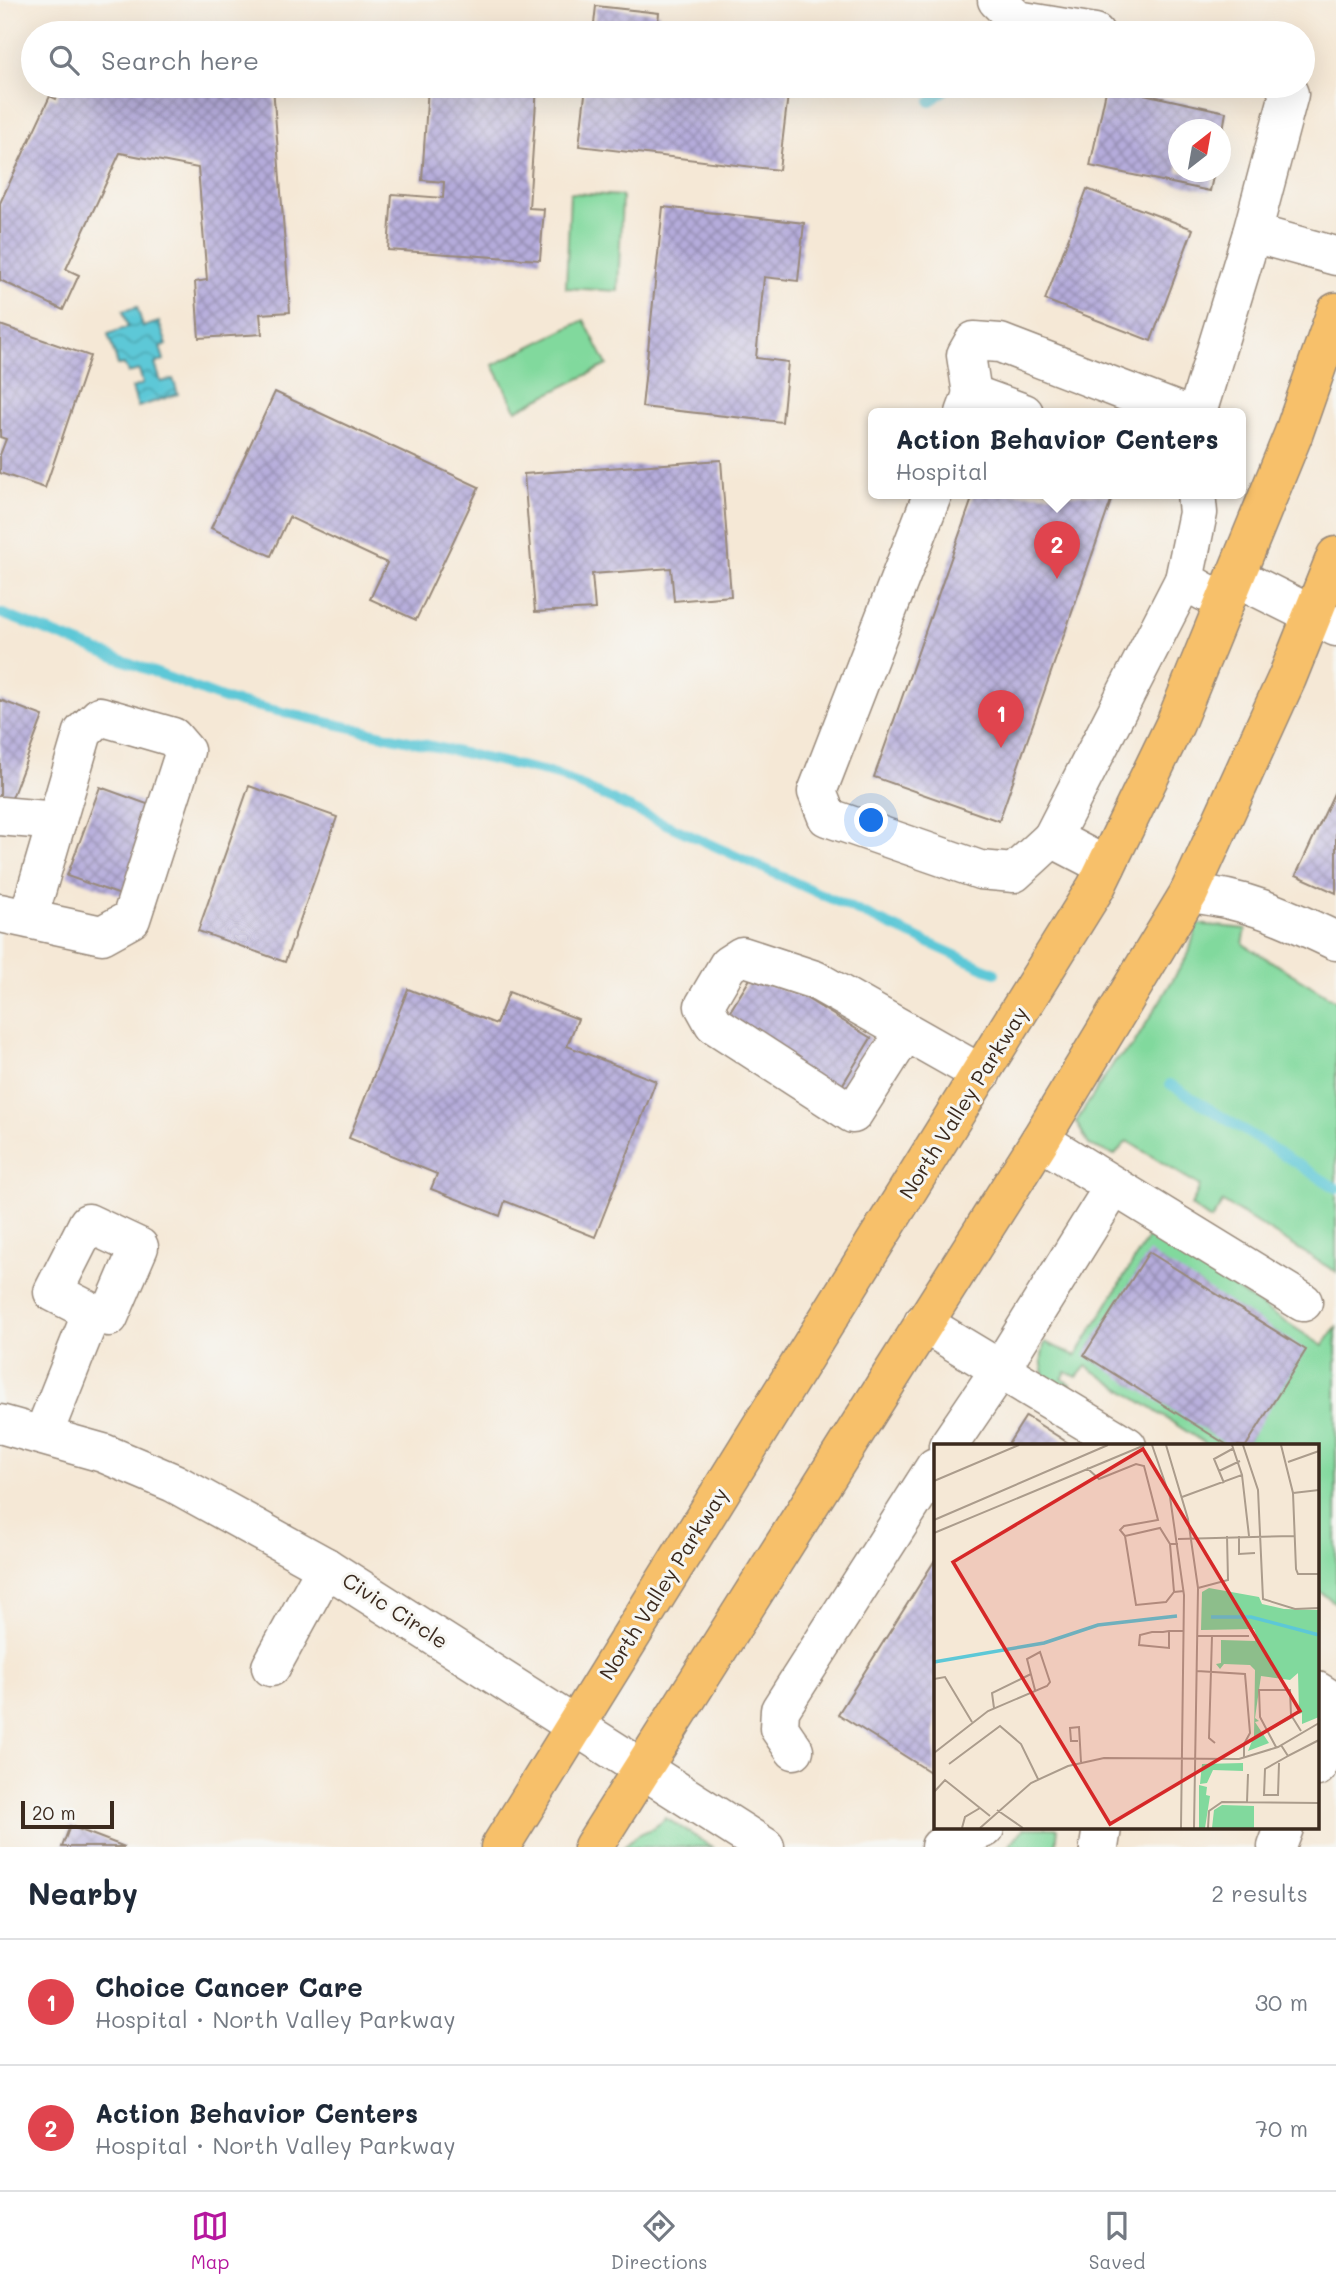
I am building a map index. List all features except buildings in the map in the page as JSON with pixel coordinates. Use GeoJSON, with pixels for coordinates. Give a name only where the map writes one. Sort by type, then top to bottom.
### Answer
{"type":"FeatureCollection","features":[{"type":"Feature","properties":{"kind":"main road","name":"North Valley Parkway"},"geometry":{"type":"LineString","coordinates":[[500,1847],[981,1074],[1106,866],[1175,724],[1231,590],[1293,435],[1336,312]]}},
{"type":"Feature","properties":{"kind":"main road"},"geometry":{"type":"LineString","coordinates":[[593,1847],[1040,1140],[1189,893],[1287,678],[1324,621],[1336,556]]}},
{"type":"Feature","properties":{"kind":"street"},"geometry":{"type":"LineString","coordinates":[[997,0],[1017,20],[1023,21]]}},
{"type":"Feature","properties":{"kind":"street"},"geometry":{"type":"LineString","coordinates":[[1199,408],[1252,233],[1288,98]]}},
{"type":"Feature","properties":{"kind":"street"},"geometry":{"type":"LineString","coordinates":[[1252,233],[1336,256]]}},
{"type":"Feature","properties":{"kind":"street"},"geometry":{"type":"LineString","coordinates":[[993,408],[968,404],[966,355],[974,341],[1000,343],[1169,408]]}},
{"type":"Feature","properties":{"kind":"street"},"geometry":{"type":"LineString","coordinates":[[931,499],[817,792],[827,817],[980,870],[1014,873],[1052,838],[1184,580],[1198,513],[1197,499]]}},
{"type":"Feature","properties":{"kind":"street"},"geometry":{"type":"LineString","coordinates":[[1184,580],[1231,590],[1324,621]]}},
{"type":"Feature","properties":{"kind":"street"},"geometry":{"type":"LineString","coordinates":[[100,716],[173,737],[185,751],[131,919],[102,935],[14,916],[57,821],[83,732],[100,716]]}},
{"type":"Feature","properties":{"kind":"street"},"geometry":{"type":"LineString","coordinates":[[0,816],[57,821]]}},
{"type":"Feature","properties":{"kind":"street"},"geometry":{"type":"LineString","coordinates":[[1052,838],[1106,866]]}},
{"type":"Feature","properties":{"kind":"street"},"geometry":{"type":"LineString","coordinates":[[1189,893],[1229,897],[1262,907],[1336,941]]}},
{"type":"Feature","properties":{"kind":"street"},"geometry":{"type":"LineString","coordinates":[[906,1031],[853,1114],[714,1024],[704,1006],[728,965],[742,956],[815,980],[906,1031],[981,1074]]}},
{"type":"Feature","properties":{"kind":"street"},"geometry":{"type":"LineString","coordinates":[[1040,1140],[1303,1302]]}},
{"type":"Feature","properties":{"kind":"street"},"geometry":{"type":"LineString","coordinates":[[949,1444],[999,1371],[1114,1186]]}},
{"type":"Feature","properties":{"kind":"street"},"geometry":{"type":"LineString","coordinates":[[43,1435],[92,1312]]}},
{"type":"Feature","properties":{"kind":"street"},"geometry":{"type":"LineString","coordinates":[[923,1323],[1124,1444]]}},
{"type":"Feature","properties":{"kind":"street","name":"Civic Circle"},"geometry":{"type":"LineString","coordinates":[[0,1424],[103,1452],[174,1483],[326,1567],[765,1847]]}},
{"type":"Feature","properties":{"kind":"street"},"geometry":{"type":"LineString","coordinates":[[794,1750],[779,1728],[780,1710],[934,1469]]}},
{"type":"Feature","properties":{"kind":"street"},"geometry":{"type":"LineString","coordinates":[[271,1667],[326,1567]]}},
{"type":"Feature","properties":{"kind":"street"},"geometry":{"type":"LineString","coordinates":[[1318,1692],[1336,1703]]}},
{"type":"Feature","properties":{"kind":"street"},"geometry":{"type":"LineString","coordinates":[[1318,1765],[1336,1731]]}},
{"type":"Feature","properties":{"kind":"street"},"geometry":{"type":"LineString","coordinates":[[940,1847],[983,1829]]}},
{"type":"Feature","properties":{"kind":"street"},"geometry":{"type":"LineString","coordinates":[[1102,1829],[1099,1847],[1105,1847]]}},
{"type":"Feature","properties":{"kind":"street"},"geometry":{"type":"LineString","coordinates":[[1277,1847],[1284,1829]]}},
{"type":"Feature","properties":{"kind":"green space"},"geometry":{"type":"Polygon","coordinates":[[[570,193],[622,196],[618,291],[566,288],[570,193]]]}},
{"type":"Feature","properties":{"kind":"green space"},"geometry":{"type":"Polygon","coordinates":[[[584,320],[607,365],[516,410],[493,365],[584,320]]]}},
{"type":"Feature","properties":{"kind":"green space"},"geometry":{"type":"Polygon","coordinates":[[[1197,924],[1246,929],[1243,944],[1336,1001],[1336,1272],[1223,1202],[1211,1220],[1191,1206],[1200,1186],[1127,1141],[1115,1155],[1089,1145],[1076,1122],[1115,1061],[1132,1047],[1189,953],[1197,924]]]}},
{"type":"Feature","properties":{"kind":"green space"},"geometry":{"type":"Polygon","coordinates":[[[1150,1234],[1323,1346],[1336,1327],[1336,1603],[1318,1591],[1318,1444],[1206,1444],[1086,1366],[1077,1377],[1066,1372],[1062,1379],[1070,1384],[1065,1389],[1046,1377],[1042,1365],[1045,1342],[1076,1356],[1150,1234]]]}},
{"type":"Feature","properties":{"kind":"green space"},"geometry":{"type":"Polygon","coordinates":[[[666,1818],[712,1847],[624,1847],[666,1818]]]}},
{"type":"Feature","properties":{"kind":"green space"},"geometry":{"type":"Polygon","coordinates":[[[1023,1829],[1058,1829],[1056,1847],[1008,1847],[1023,1829]]]}},
{"type":"Feature","properties":{"kind":"water"},"geometry":{"type":"Polygon","coordinates":[[[137,307],[143,327],[159,322],[167,345],[160,347],[164,360],[155,364],[161,382],[173,379],[178,394],[138,407],[132,388],[143,384],[139,370],[128,373],[124,364],[118,365],[108,334],[128,327],[123,311],[137,307]]]}},
{"type":"Feature","properties":{"kind":"waterway"},"geometry":{"type":"LineString","coordinates":[[930,102],[935,98]]}},
{"type":"Feature","properties":{"kind":"waterway"},"geometry":{"type":"LineString","coordinates":[[0,613],[224,699],[555,774],[995,973]]}},
{"type":"Feature","properties":{"kind":"waterway"},"geometry":{"type":"LineString","coordinates":[[1170,1084],[1336,1188]]}},
{"type":"Feature","properties":{"kind":"place","name":"Action Behavior Centers"},"geometry":{"type":"Point","coordinates":[1057,579]}},
{"type":"Feature","properties":{"kind":"place","name":"Choice Cancer Care"},"geometry":{"type":"Point","coordinates":[1001,748]}}]}
